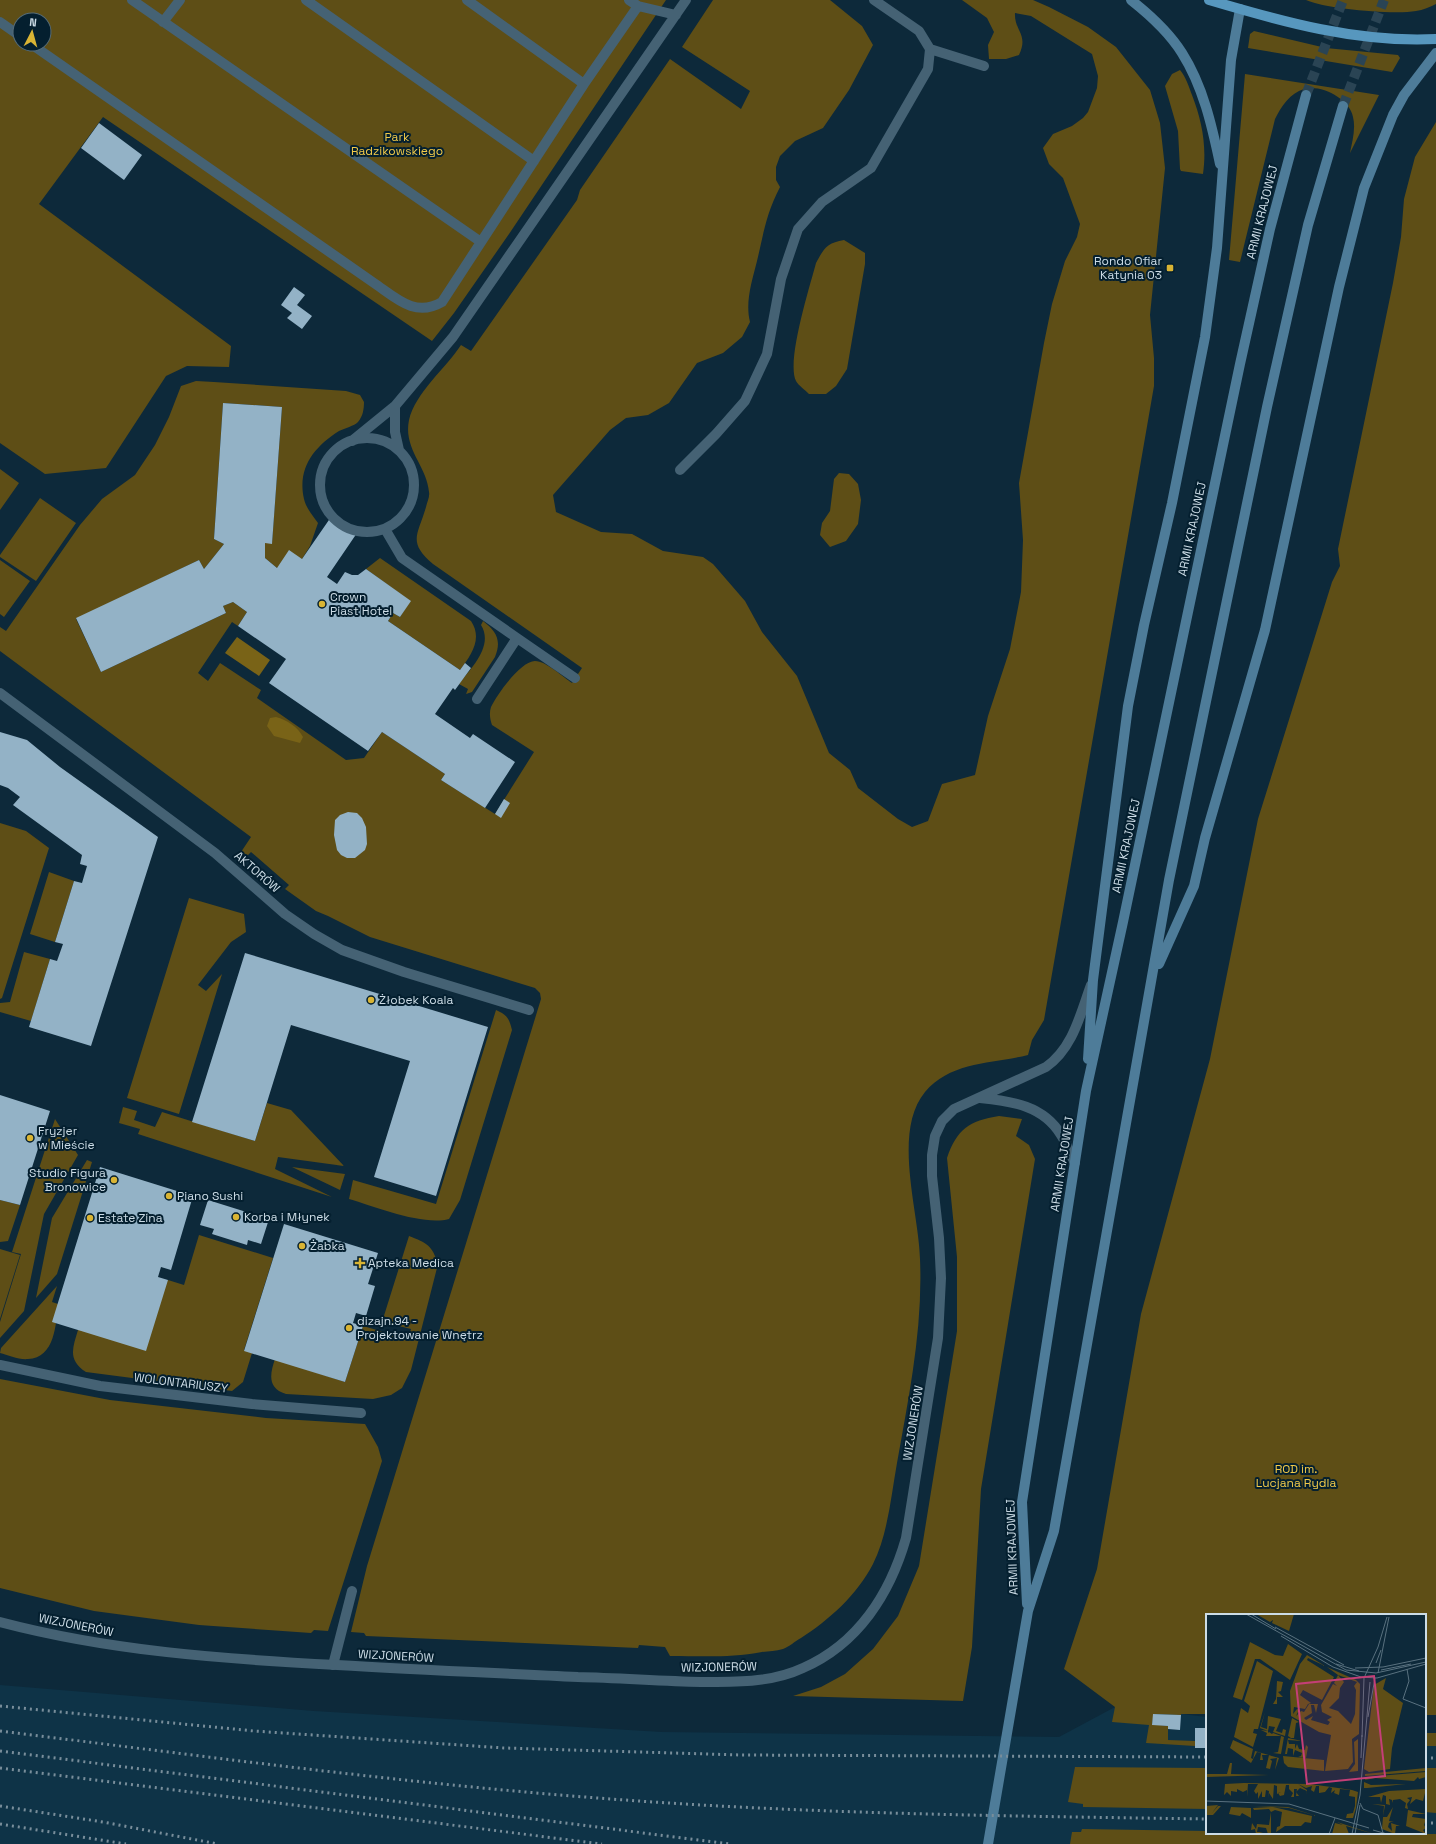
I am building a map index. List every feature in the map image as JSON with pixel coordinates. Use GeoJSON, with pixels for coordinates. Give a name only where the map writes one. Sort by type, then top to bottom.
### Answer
{"type":"FeatureCollection","features":[{"type":"Feature","properties":{"kind":"main road"},"geometry":{"type":"LineString","coordinates":[[1131,0],[1154,18],[1182,53],[1202,98],[1223,173]]}},
{"type":"Feature","properties":{"kind":"main road"},"geometry":{"type":"LineString","coordinates":[[1209,0],[1242,5],[1318,30],[1384,39],[1436,39]]}},
{"type":"Feature","properties":{"kind":"main road"},"geometry":{"type":"LineString","coordinates":[[1086,1091],[1093,980],[1128,706],[1144,625],[1172,503],[1205,337],[1217,248],[1231,60],[1242,5]]}},
{"type":"Feature","properties":{"kind":"main road"},"geometry":{"type":"LineString","coordinates":[[1153,976],[1194,886],[1205,838],[1265,630],[1339,287],[1364,188],[1393,115],[1404,95],[1436,53]]}},
{"type":"Feature","properties":{"kind":"main road","name":"ARMII KRAJOWEJ"},"geometry":{"type":"LineString","coordinates":[[1028,1611],[1022,1502],[1086,1091],[1240,364],[1270,229],[1306,95]]}},
{"type":"Feature","properties":{"kind":"main road","name":"ARMII KRAJOWEJ"},"geometry":{"type":"LineString","coordinates":[[988,1844],[1028,1611],[1054,1530],[1169,880],[1267,407],[1308,225],[1343,106]]}},
{"type":"Feature","properties":{"kind":"street"},"geometry":{"type":"LineString","coordinates":[[132,0],[481,242]]}},
{"type":"Feature","properties":{"kind":"street"},"geometry":{"type":"LineString","coordinates":[[163,22],[180,0]]}},
{"type":"Feature","properties":{"kind":"street"},"geometry":{"type":"LineString","coordinates":[[306,0],[534,161]]}},
{"type":"Feature","properties":{"kind":"street"},"geometry":{"type":"LineString","coordinates":[[467,0],[584,84]]}},
{"type":"Feature","properties":{"kind":"street"},"geometry":{"type":"LineString","coordinates":[[629,0],[638,6],[676,15]]}},
{"type":"Feature","properties":{"kind":"street"},"geometry":{"type":"LineString","coordinates":[[352,442],[395,406],[453,337],[686,0]]}},
{"type":"Feature","properties":{"kind":"street"},"geometry":{"type":"LineString","coordinates":[[680,470],[716,434],[745,401],[767,354],[781,279],[798,229],[822,202],[871,168],[928,69],[930,49],[919,31],[874,0]]}},
{"type":"Feature","properties":{"kind":"street"},"geometry":{"type":"LineString","coordinates":[[42,52],[374,283],[414,308],[427,308],[442,302],[584,84],[638,6]]}},
{"type":"Feature","properties":{"kind":"street"},"geometry":{"type":"LineString","coordinates":[[0,22],[12,30]]}},
{"type":"Feature","properties":{"kind":"street"},"geometry":{"type":"LineString","coordinates":[[930,49],[984,66]]}},
{"type":"Feature","properties":{"kind":"street"},"geometry":{"type":"LineString","coordinates":[[395,406],[395,432],[399,450]]}},
{"type":"Feature","properties":{"kind":"street"},"geometry":{"type":"LineString","coordinates":[[364,439],[376,439],[388,443],[399,450],[409,462],[414,478],[414,494],[409,509],[399,521],[385,529],[370,533],[356,531],[342,525],[331,515],[324,502],[320,488],[322,473],[328,459],[338,448],[364,439]]}},
{"type":"Feature","properties":{"kind":"street"},"geometry":{"type":"LineString","coordinates":[[385,529],[402,558],[575,678]]}},
{"type":"Feature","properties":{"kind":"street"},"geometry":{"type":"LineString","coordinates":[[477,699],[517,638]]}},
{"type":"Feature","properties":{"kind":"street","name":"AKTORÓW"},"geometry":{"type":"LineString","coordinates":[[0,693],[215,853],[285,914],[314,934],[342,950],[404,972],[529,1010]]}},
{"type":"Feature","properties":{"kind":"street","name":"WIZJONERÓW"},"geometry":{"type":"LineString","coordinates":[[0,1622],[103,1644],[184,1655],[333,1665],[669,1681],[739,1682],[778,1676],[802,1669],[834,1650],[849,1638],[872,1613],[894,1574],[906,1538],[934,1374],[940,1316],[941,1278],[932,1176],[932,1155],[935,1136],[942,1121],[954,1109],[1046,1067],[1055,1061],[1064,1051],[1074,1033],[1093,980]]}},
{"type":"Feature","properties":{"kind":"street","name":"WIZJONERÓW"},"geometry":{"type":"LineString","coordinates":[[978,1098],[1021,1104],[1039,1112],[1061,1135],[1075,1163]]}},
{"type":"Feature","properties":{"kind":"street","name":"WOLONTARIUSZY"},"geometry":{"type":"LineString","coordinates":[[0,1365],[100,1386],[252,1404],[361,1413]]}},
{"type":"Feature","properties":{"kind":"street"},"geometry":{"type":"LineString","coordinates":[[333,1665],[352,1591]]}},
{"type":"Feature","properties":{"kind":"shaded area"},"geometry":{"type":"Polygon","coordinates":[[[237,637],[270,660],[259,676],[225,653],[237,637]]]}},
{"type":"Feature","properties":{"kind":"shaded area"},"geometry":{"type":"Polygon","coordinates":[[[276,717],[288,722],[298,730],[303,737],[300,743],[274,736],[267,726],[270,718],[276,717]]]}},
{"type":"Feature","properties":{"kind":"shaded area"},"geometry":{"type":"Polygon","coordinates":[[[0,1685],[314,1711],[662,1732],[1059,1737],[1115,1707],[1206,1717],[1206,1834],[1426,1834],[1426,1733],[1436,1734],[1436,1844],[0,1844],[0,1685]]]}},
{"type":"Feature","properties":{"kind":"green space","name":"Park Radzikowskiego"},"geometry":{"type":"Polygon","coordinates":[[[0,0],[666,0],[509,234],[454,313],[432,341],[103,117],[39,204],[231,346],[229,367],[187,366],[166,376],[106,468],[45,474],[0,443],[0,0]]]}},
{"type":"Feature","properties":{"kind":"green space"},"geometry":{"type":"Polygon","coordinates":[[[713,0],[830,0],[862,26],[873,45],[849,90],[823,128],[795,141],[780,156],[776,167],[776,180],[780,187],[768,215],[750,292],[748,307],[750,322],[742,337],[723,353],[697,363],[669,403],[648,415],[626,418],[610,430],[553,495],[556,512],[601,532],[632,534],[663,551],[703,557],[713,564],[745,601],[762,632],[797,676],[829,753],[850,770],[858,788],[898,819],[912,827],[928,821],[942,784],[975,775],[988,716],[1010,649],[1021,592],[1023,540],[1019,483],[1052,304],[1065,261],[1077,237],[1080,224],[1063,178],[1049,164],[1043,148],[1053,134],[1072,126],[1083,118],[1088,112],[1097,88],[1098,76],[1092,54],[1031,16],[1015,13],[1015,19],[1022,37],[1022,48],[1019,55],[1006,59],[989,59],[988,45],[994,32],[987,18],[962,0],[1033,0],[1049,7],[1088,27],[1116,47],[1150,90],[1160,123],[1165,168],[1150,315],[1154,358],[1154,386],[1044,1020],[1032,1040],[1028,1055],[973,1065],[947,1074],[935,1082],[925,1092],[915,1109],[910,1128],[909,1150],[912,1196],[919,1240],[920,1259],[919,1311],[914,1362],[886,1528],[873,1564],[859,1586],[842,1606],[822,1623],[783,1649],[727,1656],[670,1656],[665,1647],[639,1645],[638,1648],[366,1636],[364,1633],[351,1632],[367,1566],[541,999],[540,993],[535,988],[370,937],[316,911],[285,889],[289,885],[251,852],[248,855],[241,852],[251,837],[0,651],[0,627],[6,631],[80,525],[102,499],[135,475],[155,445],[169,417],[181,386],[196,381],[346,391],[360,395],[364,402],[364,407],[360,420],[352,426],[339,431],[330,437],[315,451],[305,468],[302,488],[304,499],[308,509],[318,523],[310,546],[302,559],[277,568],[265,558],[265,543],[272,543],[282,407],[223,403],[214,539],[224,544],[204,569],[199,560],[76,619],[101,672],[226,613],[223,606],[233,602],[247,612],[238,626],[232,622],[198,673],[208,681],[220,663],[261,690],[257,698],[346,760],[364,758],[382,732],[445,774],[441,780],[495,814],[534,752],[492,725],[490,712],[494,701],[510,679],[529,662],[535,661],[544,664],[572,683],[582,668],[433,564],[420,550],[417,544],[417,538],[429,494],[424,474],[409,440],[409,420],[412,410],[424,390],[461,345],[471,351],[577,200],[580,190],[670,59],[741,109],[750,91],[682,47],[713,0]]]}},
{"type":"Feature","properties":{"kind":"green space"},"geometry":{"type":"Polygon","coordinates":[[[1306,0],[1436,0],[1436,4],[1419,11],[1377,12],[1329,6],[1306,0]]]}},
{"type":"Feature","properties":{"kind":"green space"},"geometry":{"type":"Polygon","coordinates":[[[1254,31],[1326,48],[1398,55],[1400,58],[1392,72],[1248,48],[1250,34],[1254,31]]]}},
{"type":"Feature","properties":{"kind":"green space"},"geometry":{"type":"Polygon","coordinates":[[[1180,70],[1196,105],[1201,124],[1204,144],[1203,174],[1181,171],[1180,169],[1178,131],[1165,86],[1172,74],[1180,70]]]}},
{"type":"Feature","properties":{"kind":"green space"},"geometry":{"type":"Polygon","coordinates":[[[1245,74],[1379,95],[1350,153],[1354,122],[1351,110],[1341,99],[1326,91],[1311,88],[1299,91],[1286,101],[1275,119],[1240,262],[1229,260],[1245,74]]]}},
{"type":"Feature","properties":{"kind":"green space","name":"ROD im. Lucjana Rydla"},"geometry":{"type":"Polygon","coordinates":[[[1436,122],[1436,1715],[1426,1715],[1426,1614],[1206,1614],[1206,1714],[1154,1714],[1152,1724],[1168,1726],[1168,1740],[1195,1741],[1195,1746],[1146,1743],[1149,1725],[1112,1722],[1115,1707],[1064,1669],[1097,1569],[1141,1314],[1210,1059],[1258,819],[1332,582],[1340,566],[1338,549],[1393,283],[1401,237],[1404,199],[1415,157],[1436,122]]]}},
{"type":"Feature","properties":{"kind":"green space"},"geometry":{"type":"Polygon","coordinates":[[[844,240],[865,253],[865,264],[847,369],[836,386],[826,394],[809,394],[797,383],[794,371],[796,341],[804,305],[816,263],[821,254],[830,245],[844,240]]]}},
{"type":"Feature","properties":{"kind":"green space"},"geometry":{"type":"Polygon","coordinates":[[[0,469],[19,483],[0,510],[0,469]]]}},
{"type":"Feature","properties":{"kind":"green space"},"geometry":{"type":"Polygon","coordinates":[[[839,473],[849,474],[858,484],[861,500],[858,524],[846,541],[830,547],[820,535],[822,523],[830,511],[834,479],[839,473]]]}},
{"type":"Feature","properties":{"kind":"green space"},"geometry":{"type":"Polygon","coordinates":[[[40,498],[76,523],[36,581],[0,557],[0,555],[40,498]]]}},
{"type":"Feature","properties":{"kind":"green space"},"geometry":{"type":"Polygon","coordinates":[[[380,558],[471,621],[476,634],[476,640],[468,659],[460,670],[388,621],[393,613],[400,617],[410,601],[366,569],[380,558]]]}},
{"type":"Feature","properties":{"kind":"green space"},"geometry":{"type":"Polygon","coordinates":[[[0,560],[30,581],[4,617],[0,614],[0,560]]]}},
{"type":"Feature","properties":{"kind":"green space"},"geometry":{"type":"Polygon","coordinates":[[[483,621],[491,628],[496,636],[498,641],[497,651],[495,657],[472,692],[466,694],[468,689],[459,684],[475,664],[483,649],[485,641],[481,625],[483,621]]]}},
{"type":"Feature","properties":{"kind":"green space"},"geometry":{"type":"Polygon","coordinates":[[[0,823],[26,831],[49,848],[2,998],[0,999],[0,823]]]}},
{"type":"Feature","properties":{"kind":"green space"},"geometry":{"type":"Polygon","coordinates":[[[49,872],[74,881],[55,942],[30,934],[49,872]]]}},
{"type":"Feature","properties":{"kind":"green space"},"geometry":{"type":"Polygon","coordinates":[[[189,898],[244,914],[246,932],[231,942],[198,985],[206,991],[222,974],[179,1114],[127,1098],[189,898]]]}},
{"type":"Feature","properties":{"kind":"green space"},"geometry":{"type":"Polygon","coordinates":[[[24,952],[50,959],[31,1021],[0,1012],[0,1003],[10,1002],[24,952]]]}},
{"type":"Feature","properties":{"kind":"green space"},"geometry":{"type":"Polygon","coordinates":[[[496,1010],[507,1017],[512,1030],[460,1200],[449,1219],[426,1220],[413,1218],[349,1199],[353,1180],[436,1204],[496,1010]]]}},
{"type":"Feature","properties":{"kind":"green space"},"geometry":{"type":"Polygon","coordinates":[[[267,1103],[291,1110],[344,1166],[278,1157],[275,1169],[332,1197],[138,1134],[140,1129],[119,1123],[123,1107],[137,1111],[134,1120],[155,1127],[162,1112],[255,1141],[267,1103]]]}},
{"type":"Feature","properties":{"kind":"green space"},"geometry":{"type":"Polygon","coordinates":[[[999,1116],[1022,1119],[1016,1136],[1029,1145],[1035,1159],[981,1489],[972,1647],[963,1701],[793,1696],[821,1687],[845,1674],[873,1649],[898,1616],[919,1566],[957,1331],[957,1257],[947,1158],[955,1140],[966,1128],[980,1121],[999,1116]]]}},
{"type":"Feature","properties":{"kind":"green space"},"geometry":{"type":"Polygon","coordinates":[[[55,1119],[78,1155],[44,1214],[24,1311],[0,1338],[0,1322],[21,1254],[12,1252],[55,1119]]]}},
{"type":"Feature","properties":{"kind":"green space"},"geometry":{"type":"Polygon","coordinates":[[[87,1160],[92,1162],[57,1274],[36,1298],[52,1218],[87,1160]]]}},
{"type":"Feature","properties":{"kind":"green space"},"geometry":{"type":"Polygon","coordinates":[[[292,1167],[345,1174],[340,1190],[292,1167]]]}},
{"type":"Feature","properties":{"kind":"green space"},"geometry":{"type":"Polygon","coordinates":[[[0,1200],[20,1205],[8,1241],[0,1242],[0,1200]]]}},
{"type":"Feature","properties":{"kind":"green space"},"geometry":{"type":"Polygon","coordinates":[[[199,1235],[273,1258],[244,1350],[252,1353],[243,1382],[232,1391],[86,1372],[80,1367],[76,1363],[73,1353],[74,1342],[78,1330],[168,1280],[184,1285],[199,1235]]]}},
{"type":"Feature","properties":{"kind":"green space"},"geometry":{"type":"Polygon","coordinates":[[[409,1236],[425,1243],[431,1249],[438,1264],[411,1370],[402,1388],[391,1395],[373,1399],[286,1394],[276,1388],[273,1384],[271,1375],[275,1359],[345,1382],[363,1326],[408,1339],[411,1329],[382,1322],[409,1236]]]}},
{"type":"Feature","properties":{"kind":"green space"},"geometry":{"type":"Polygon","coordinates":[[[0,1249],[20,1255],[0,1319],[0,1249]]]}},
{"type":"Feature","properties":{"kind":"green space"},"geometry":{"type":"Polygon","coordinates":[[[57,1286],[52,1302],[58,1304],[55,1330],[49,1346],[44,1353],[37,1357],[25,1359],[0,1353],[1,1348],[57,1286]]]}},
{"type":"Feature","properties":{"kind":"green space"},"geometry":{"type":"Polygon","coordinates":[[[0,1379],[110,1400],[266,1418],[365,1424],[378,1447],[382,1461],[328,1631],[314,1630],[311,1633],[199,1625],[94,1611],[0,1588],[0,1379]]]}},
{"type":"Feature","properties":{"kind":"green space"},"geometry":{"type":"Polygon","coordinates":[[[1426,1733],[1436,1733],[1436,1746],[1426,1746],[1426,1733]]]}},
{"type":"Feature","properties":{"kind":"green space"},"geometry":{"type":"Polygon","coordinates":[[[1075,1767],[1206,1768],[1206,1809],[1083,1807],[1083,1804],[1068,1802],[1075,1767]]]}},
{"type":"Feature","properties":{"kind":"green space"},"geometry":{"type":"Polygon","coordinates":[[[1426,1768],[1436,1768],[1436,1813],[1426,1812],[1426,1768]]]}},
{"type":"Feature","properties":{"kind":"green space"},"geometry":{"type":"Polygon","coordinates":[[[1082,1829],[1206,1831],[1206,1834],[1436,1834],[1436,1844],[1070,1844],[1072,1832],[1081,1832],[1082,1829]]]}},
{"type":"Feature","properties":{"kind":"building"},"geometry":{"type":"Polygon","coordinates":[[[99,123],[142,155],[124,180],[81,148],[99,123]]]}},
{"type":"Feature","properties":{"kind":"building"},"geometry":{"type":"Polygon","coordinates":[[[294,287],[305,295],[297,305],[312,316],[302,329],[287,318],[292,313],[281,305],[294,287]]]}},
{"type":"Feature","properties":{"kind":"building","name":"Crown Piast Hotel"},"geometry":{"type":"Polygon","coordinates":[[[223,403],[282,407],[272,544],[265,543],[265,558],[277,568],[289,550],[302,559],[331,517],[357,533],[327,577],[337,584],[345,572],[352,575],[358,575],[366,569],[411,601],[400,617],[393,613],[388,621],[460,670],[465,663],[471,668],[455,690],[453,688],[435,714],[470,738],[473,734],[515,762],[485,808],[441,780],[445,774],[382,732],[368,751],[269,683],[286,659],[238,626],[247,612],[233,602],[223,606],[226,613],[101,672],[76,618],[199,560],[204,569],[224,544],[214,539],[223,403]]]}},
{"type":"Feature","properties":{"kind":"building"},"geometry":{"type":"Polygon","coordinates":[[[0,732],[27,740],[60,767],[158,837],[91,1046],[29,1027],[50,959],[57,961],[63,944],[55,942],[74,881],[82,883],[87,866],[80,864],[82,855],[13,805],[20,797],[8,788],[0,785],[0,732]]]}},
{"type":"Feature","properties":{"kind":"building"},"geometry":{"type":"Polygon","coordinates":[[[504,799],[510,803],[501,818],[495,814],[504,799]]]}},
{"type":"Feature","properties":{"kind":"building"},"geometry":{"type":"Polygon","coordinates":[[[348,812],[357,813],[362,818],[366,827],[367,844],[365,850],[355,858],[347,858],[341,855],[337,850],[334,835],[335,820],[340,815],[348,812]]]}},
{"type":"Feature","properties":{"kind":"building"},"geometry":{"type":"Polygon","coordinates":[[[245,953],[488,1027],[436,1196],[374,1177],[410,1061],[291,1025],[255,1141],[192,1122],[245,953]]]}},
{"type":"Feature","properties":{"kind":"building"},"geometry":{"type":"Polygon","coordinates":[[[0,1095],[50,1111],[20,1205],[0,1200],[0,1095]]]}},
{"type":"Feature","properties":{"kind":"building"},"geometry":{"type":"Polygon","coordinates":[[[100,1167],[193,1196],[171,1270],[161,1267],[158,1277],[168,1280],[146,1351],[52,1322],[100,1167]]]}},
{"type":"Feature","properties":{"kind":"building"},"geometry":{"type":"Polygon","coordinates":[[[208,1200],[269,1219],[261,1244],[248,1240],[247,1245],[212,1234],[214,1229],[200,1225],[208,1200]]]}},
{"type":"Feature","properties":{"kind":"building"},"geometry":{"type":"Polygon","coordinates":[[[284,1224],[378,1253],[368,1284],[375,1286],[366,1316],[356,1313],[353,1323],[363,1326],[345,1382],[244,1351],[284,1224]]]}},
{"type":"Feature","properties":{"kind":"building"},"geometry":{"type":"Polygon","coordinates":[[[1153,1714],[1181,1715],[1180,1730],[1168,1729],[1168,1726],[1152,1725],[1153,1714]]]}},
{"type":"Feature","properties":{"kind":"building"},"geometry":{"type":"Polygon","coordinates":[[[1195,1728],[1206,1728],[1206,1748],[1195,1748],[1195,1728]]]}},
{"type":"Feature","properties":{"kind":"tunnel"},"geometry":{"type":"LineString","coordinates":[[1306,95],[1343,0]]}},
{"type":"Feature","properties":{"kind":"tunnel"},"geometry":{"type":"LineString","coordinates":[[1343,106],[1384,0]]}},
{"type":"Feature","properties":{"kind":"railway"},"geometry":{"type":"LineString","coordinates":[[0,1706],[254,1731],[504,1748],[741,1755],[1206,1757]]}},
{"type":"Feature","properties":{"kind":"railway"},"geometry":{"type":"LineString","coordinates":[[0,1731],[229,1760],[458,1786],[611,1799],[834,1811],[1206,1819]]}},
{"type":"Feature","properties":{"kind":"railway"},"geometry":{"type":"LineString","coordinates":[[0,1751],[730,1844]]}},
{"type":"Feature","properties":{"kind":"railway"},"geometry":{"type":"LineString","coordinates":[[1426,1758],[1436,1758]]}},
{"type":"Feature","properties":{"kind":"railway"},"geometry":{"type":"LineString","coordinates":[[0,1768],[602,1844]]}},
{"type":"Feature","properties":{"kind":"railway"},"geometry":{"type":"LineString","coordinates":[[0,1806],[103,1822],[218,1844]]}},
{"type":"Feature","properties":{"kind":"railway"},"geometry":{"type":"LineString","coordinates":[[1426,1823],[1436,1823]]}},
{"type":"Feature","properties":{"kind":"railway"},"geometry":{"type":"LineString","coordinates":[[0,1824],[126,1844]]}},
{"type":"Feature","properties":{"kind":"place","name":"Rondo Ofiar Katynia 03"},"geometry":{"type":"Point","coordinates":[1170,268]}},
{"type":"Feature","properties":{"kind":"place","name":"Crown Piast Hotel"},"geometry":{"type":"Point","coordinates":[322,604]}},
{"type":"Feature","properties":{"kind":"place","name":"Żłobek Koala"},"geometry":{"type":"Point","coordinates":[371,1000]}},
{"type":"Feature","properties":{"kind":"place","name":"Fryzjer w Mieście"},"geometry":{"type":"Point","coordinates":[30,1138]}},
{"type":"Feature","properties":{"kind":"place","name":"Studio Figura Bronowice"},"geometry":{"type":"Point","coordinates":[114,1180]}},
{"type":"Feature","properties":{"kind":"place","name":"Piano Sushi"},"geometry":{"type":"Point","coordinates":[169,1196]}},
{"type":"Feature","properties":{"kind":"place","name":"Korba i Młynek"},"geometry":{"type":"Point","coordinates":[236,1217]}},
{"type":"Feature","properties":{"kind":"place","name":"Estate Zina"},"geometry":{"type":"Point","coordinates":[90,1218]}},
{"type":"Feature","properties":{"kind":"place","name":"Żabka"},"geometry":{"type":"Point","coordinates":[302,1246]}},
{"type":"Feature","properties":{"kind":"place","name":"Apteka Medica"},"geometry":{"type":"Point","coordinates":[360,1263]}},
{"type":"Feature","properties":{"kind":"place","name":"dizajn.94 - Projektowanie Wnętrz"},"geometry":{"type":"Point","coordinates":[349,1328]}}]}
